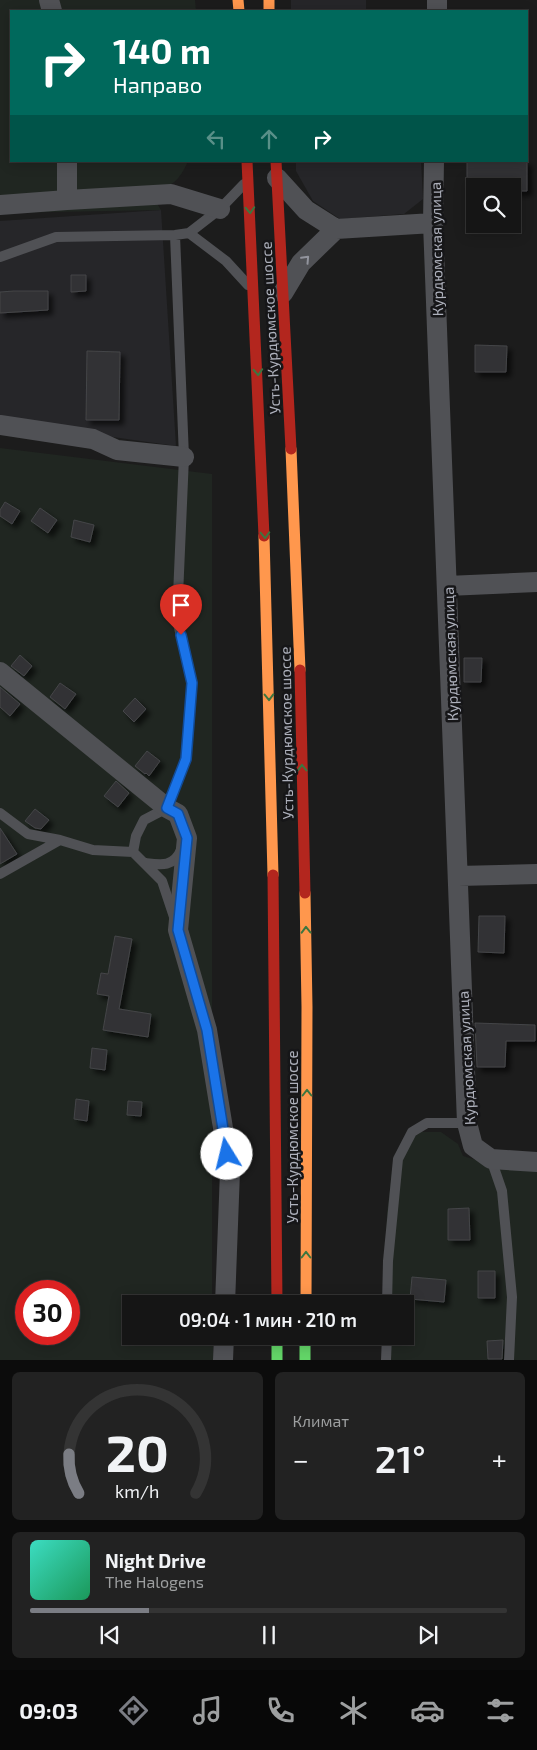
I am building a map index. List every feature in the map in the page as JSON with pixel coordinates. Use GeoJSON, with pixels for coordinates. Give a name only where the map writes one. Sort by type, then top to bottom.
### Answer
{"type":"FeatureCollection","features":[{"type":"Feature","properties":{"kind":"main road","name":"Усть-Курдюмское шоссе"},"geometry":{"type":"LineString","coordinates":[[247,162],[268,634],[278,1078],[277,1295]]}},
{"type":"Feature","properties":{"kind":"main road","name":"Усть-Курдюмское шоссе"},"geometry":{"type":"LineString","coordinates":[[276,170],[288,382],[299,640],[308,1007],[306,1295]]}},
{"type":"Feature","properties":{"kind":"main road"},"geometry":{"type":"LineString","coordinates":[[277,1345],[277,1360]]}},
{"type":"Feature","properties":{"kind":"main road"},"geometry":{"type":"LineString","coordinates":[[305,1360],[306,1345]]}},
{"type":"Feature","properties":{"kind":"street"},"geometry":{"type":"LineString","coordinates":[[67,162],[67,200]]}},
{"type":"Feature","properties":{"kind":"street","name":"Курдюмская улица"},"geometry":{"type":"LineString","coordinates":[[434,162],[433,223],[467,1123],[473,1146],[491,1159]]}},
{"type":"Feature","properties":{"kind":"street"},"geometry":{"type":"LineString","coordinates":[[276,170],[306,210],[336,229],[433,223]]}},
{"type":"Feature","properties":{"kind":"street"},"geometry":{"type":"LineString","coordinates":[[0,205],[171,194],[220,209]]}},
{"type":"Feature","properties":{"kind":"street"},"geometry":{"type":"LineString","coordinates":[[283,293],[302,263],[336,229]]}},
{"type":"Feature","properties":{"kind":"street"},"geometry":{"type":"LineString","coordinates":[[0,426],[94,439],[116,450],[184,458]]}},
{"type":"Feature","properties":{"kind":"street"},"geometry":{"type":"LineString","coordinates":[[447,586],[537,582]]}},
{"type":"Feature","properties":{"kind":"street"},"geometry":{"type":"LineString","coordinates":[[0,672],[167,808],[178,814],[187,838],[178,930],[207,1030],[230,1171],[225,1295]]}},
{"type":"Feature","properties":{"kind":"street"},"geometry":{"type":"LineString","coordinates":[[458,876],[537,874]]}},
{"type":"Feature","properties":{"kind":"street"},"geometry":{"type":"LineString","coordinates":[[491,1159],[537,1162]]}},
{"type":"Feature","properties":{"kind":"street"},"geometry":{"type":"LineString","coordinates":[[223,1360],[224,1345]]}},
{"type":"Feature","properties":{"kind":"lane"},"geometry":{"type":"LineString","coordinates":[[0,257],[56,237],[175,235],[189,233],[220,209],[248,179]]}},
{"type":"Feature","properties":{"kind":"lane"},"geometry":{"type":"LineString","coordinates":[[189,233],[226,261],[254,291]]}},
{"type":"Feature","properties":{"kind":"lane"},"geometry":{"type":"LineString","coordinates":[[133,852],[136,836],[144,820],[167,808],[186,759],[192,683],[177,619],[184,458],[175,235]]}},
{"type":"Feature","properties":{"kind":"lane"},"geometry":{"type":"LineString","coordinates":[[0,813],[28,834],[60,840],[93,850],[133,852],[162,881],[178,930]]}},
{"type":"Feature","properties":{"kind":"lane"},"geometry":{"type":"LineString","coordinates":[[146,863],[164,866],[178,857],[187,838]]}},
{"type":"Feature","properties":{"kind":"lane"},"geometry":{"type":"LineString","coordinates":[[0,874],[60,840]]}},
{"type":"Feature","properties":{"kind":"lane"},"geometry":{"type":"LineString","coordinates":[[387,1295],[388,1261],[398,1159],[412,1132],[427,1123],[467,1123]]}},
{"type":"Feature","properties":{"kind":"lane"},"geometry":{"type":"LineString","coordinates":[[491,1159],[502,1191],[512,1297],[509,1360]]}},
{"type":"Feature","properties":{"kind":"lane"},"geometry":{"type":"LineString","coordinates":[[386,1345],[386,1360]]}},
{"type":"Feature","properties":{"kind":"shaded area"},"geometry":{"type":"Polygon","coordinates":[[[0,0],[195,0],[196,10],[10,10],[10,162],[187,162],[178,179],[169,186],[150,192],[161,210],[0,213],[0,0]]]}},
{"type":"Feature","properties":{"kind":"shaded area"},"geometry":{"type":"Polygon","coordinates":[[[291,0],[366,0],[366,10],[291,10],[291,0]]]}},
{"type":"Feature","properties":{"kind":"shaded area"},"geometry":{"type":"Polygon","coordinates":[[[296,162],[421,162],[423,199],[404,214],[340,219],[313,201],[296,171],[296,162]]]}},
{"type":"Feature","properties":{"kind":"shaded area"},"geometry":{"type":"Polygon","coordinates":[[[161,210],[176,446],[0,421],[0,221],[161,210]]]}},
{"type":"Feature","properties":{"kind":"shaded area"},"geometry":{"type":"Polygon","coordinates":[[[0,448],[212,474],[212,1295],[122,1295],[122,1345],[213,1345],[213,1360],[0,1360],[0,448]]]}},
{"type":"Feature","properties":{"kind":"shaded area"},"geometry":{"type":"Polygon","coordinates":[[[409,1132],[441,1132],[458,1144],[463,1156],[503,1168],[537,1169],[537,1360],[382,1360],[383,1345],[414,1345],[414,1295],[384,1295],[387,1212],[393,1165],[409,1132]]]}},
{"type":"Feature","properties":{"kind":"building"},"geometry":{"type":"Polygon","coordinates":[[[467,162],[527,162],[527,191],[521,191],[521,178],[467,178],[467,162]]]}},
{"type":"Feature","properties":{"kind":"building"},"geometry":{"type":"Polygon","coordinates":[[[71,275],[86,275],[86,291],[71,292],[71,275]]]}},
{"type":"Feature","properties":{"kind":"building"},"geometry":{"type":"Polygon","coordinates":[[[48,291],[48,310],[0,313],[0,292],[48,291]]]}},
{"type":"Feature","properties":{"kind":"building"},"geometry":{"type":"Polygon","coordinates":[[[475,345],[507,346],[506,372],[475,372],[475,345]]]}},
{"type":"Feature","properties":{"kind":"building"},"geometry":{"type":"Polygon","coordinates":[[[87,351],[120,352],[119,420],[86,420],[87,351]]]}},
{"type":"Feature","properties":{"kind":"building"},"geometry":{"type":"Polygon","coordinates":[[[5,502],[20,511],[12,524],[0,516],[0,510],[5,502]]]}},
{"type":"Feature","properties":{"kind":"building"},"geometry":{"type":"Polygon","coordinates":[[[40,508],[57,520],[48,533],[31,521],[40,508]]]}},
{"type":"Feature","properties":{"kind":"building"},"geometry":{"type":"Polygon","coordinates":[[[74,520],[94,525],[90,542],[71,537],[74,520]]]}},
{"type":"Feature","properties":{"kind":"building"},"geometry":{"type":"Polygon","coordinates":[[[20,655],[32,666],[24,676],[11,666],[20,655]]]}},
{"type":"Feature","properties":{"kind":"building"},"geometry":{"type":"Polygon","coordinates":[[[464,658],[482,658],[481,682],[464,682],[464,658]]]}},
{"type":"Feature","properties":{"kind":"building"},"geometry":{"type":"Polygon","coordinates":[[[60,683],[76,694],[65,709],[50,697],[60,683]]]}},
{"type":"Feature","properties":{"kind":"building"},"geometry":{"type":"Polygon","coordinates":[[[0,687],[20,704],[10,716],[0,707],[0,687]]]}},
{"type":"Feature","properties":{"kind":"building"},"geometry":{"type":"Polygon","coordinates":[[[135,698],[146,709],[134,722],[123,711],[135,698]]]}},
{"type":"Feature","properties":{"kind":"building"},"geometry":{"type":"Polygon","coordinates":[[[147,751],[160,761],[149,776],[135,766],[147,751]]]}},
{"type":"Feature","properties":{"kind":"building"},"geometry":{"type":"Polygon","coordinates":[[[116,781],[129,793],[118,807],[104,796],[116,781]]]}},
{"type":"Feature","properties":{"kind":"building"},"geometry":{"type":"Polygon","coordinates":[[[35,809],[49,820],[41,829],[35,828],[25,821],[35,809]]]}},
{"type":"Feature","properties":{"kind":"building"},"geometry":{"type":"Polygon","coordinates":[[[0,828],[17,854],[0,864],[0,828]]]}},
{"type":"Feature","properties":{"kind":"building"},"geometry":{"type":"Polygon","coordinates":[[[479,916],[505,916],[504,953],[478,952],[479,916]]]}},
{"type":"Feature","properties":{"kind":"building"},"geometry":{"type":"Polygon","coordinates":[[[115,936],[132,939],[119,1009],[151,1014],[148,1037],[103,1030],[109,996],[97,994],[101,973],[108,974],[115,936]]]}},
{"type":"Feature","properties":{"kind":"building"},"geometry":{"type":"Polygon","coordinates":[[[475,1023],[535,1025],[535,1041],[506,1041],[505,1067],[477,1067],[475,1023]]]}},
{"type":"Feature","properties":{"kind":"building"},"geometry":{"type":"Polygon","coordinates":[[[92,1048],[107,1050],[105,1070],[90,1068],[92,1048]]]}},
{"type":"Feature","properties":{"kind":"building"},"geometry":{"type":"Polygon","coordinates":[[[76,1099],[89,1101],[87,1121],[74,1119],[76,1099]]]}},
{"type":"Feature","properties":{"kind":"building"},"geometry":{"type":"Polygon","coordinates":[[[128,1101],[142,1102],[141,1116],[127,1115],[128,1101]]]}},
{"type":"Feature","properties":{"kind":"building"},"geometry":{"type":"Polygon","coordinates":[[[469,1208],[470,1240],[448,1240],[448,1209],[469,1208]]]}},
{"type":"Feature","properties":{"kind":"building"},"geometry":{"type":"Polygon","coordinates":[[[478,1271],[495,1271],[495,1298],[478,1298],[478,1271]]]}},
{"type":"Feature","properties":{"kind":"building"},"geometry":{"type":"Polygon","coordinates":[[[412,1277],[446,1280],[444,1302],[414,1299],[414,1295],[410,1295],[412,1277]]]}},
{"type":"Feature","properties":{"kind":"building"},"geometry":{"type":"Polygon","coordinates":[[[503,1340],[502,1359],[488,1359],[487,1341],[503,1340]]]}},
{"type":"Feature","properties":{"kind":"traffic: fast"},"geometry":{"type":"LineString","coordinates":[[277,1345],[277,1360]]}},
{"type":"Feature","properties":{"kind":"traffic: fast"},"geometry":{"type":"LineString","coordinates":[[305,1345],[305,1360]]}},
{"type":"Feature","properties":{"kind":"traffic: slow"},"geometry":{"type":"LineString","coordinates":[[238,0],[239,10]]}},
{"type":"Feature","properties":{"kind":"traffic: slow"},"geometry":{"type":"LineString","coordinates":[[269,0],[269,10]]}},
{"type":"Feature","properties":{"kind":"traffic: slow"},"geometry":{"type":"LineString","coordinates":[[291,449],[300,670]]}},
{"type":"Feature","properties":{"kind":"traffic: slow"},"geometry":{"type":"LineString","coordinates":[[264,536],[273,875]]}},
{"type":"Feature","properties":{"kind":"traffic: slow"},"geometry":{"type":"LineString","coordinates":[[305,893],[307,1007],[306,1295]]}},
{"type":"Feature","properties":{"kind":"traffic: jam"},"geometry":{"type":"LineString","coordinates":[[247,162],[264,536]]}},
{"type":"Feature","properties":{"kind":"traffic: jam"},"geometry":{"type":"LineString","coordinates":[[276,162],[291,449]]}},
{"type":"Feature","properties":{"kind":"traffic: jam"},"geometry":{"type":"LineString","coordinates":[[300,670],[305,893]]}},
{"type":"Feature","properties":{"kind":"traffic: jam"},"geometry":{"type":"LineString","coordinates":[[273,875],[277,1295]]}},
{"type":"Feature","properties":{"kind":"route"},"geometry":{"type":"LineString","coordinates":[[181,635],[192,683],[186,759],[167,808],[178,814],[187,838],[178,930],[207,1030],[227,1154]]}}]}
